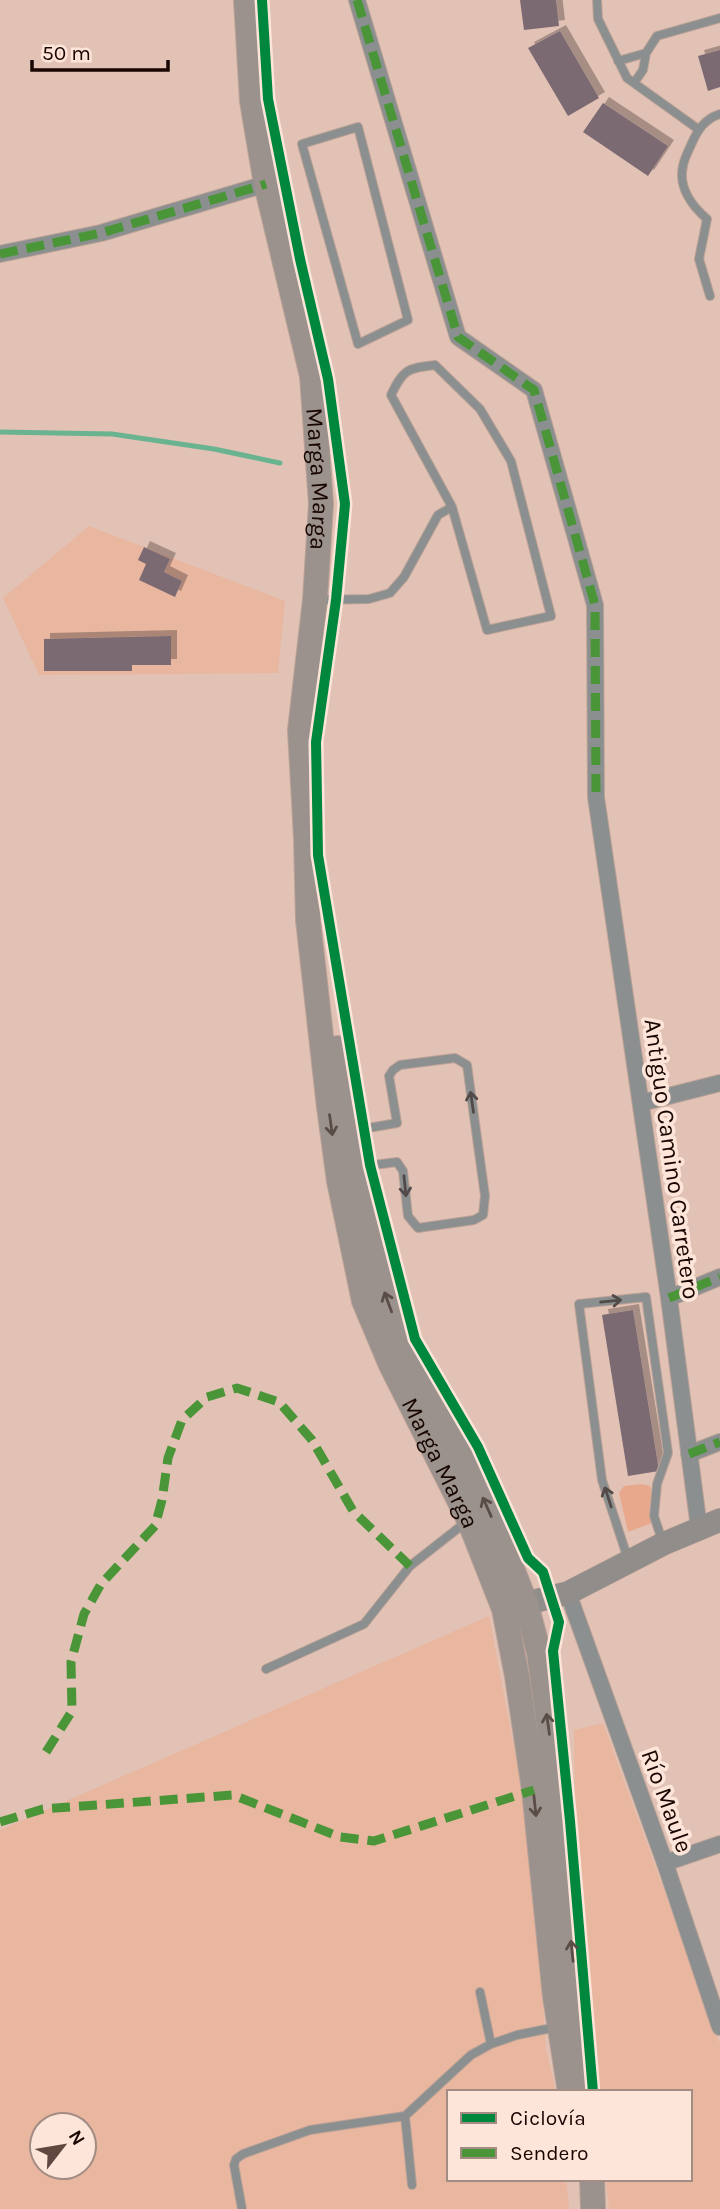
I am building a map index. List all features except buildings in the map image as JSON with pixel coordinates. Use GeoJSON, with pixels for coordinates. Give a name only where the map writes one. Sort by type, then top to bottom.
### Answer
{"type":"FeatureCollection","features":[{"type":"Feature","properties":{"kind":"main road","name":"Marga Marga"},"geometry":{"type":"LineString","coordinates":[[246,0],[252,101],[266,184],[312,376],[321,504],[315,600],[300,730],[308,920],[339,1181],[364,1301],[391,1365],[539,1653],[555,1771],[586,2090]]}},
{"type":"Feature","properties":{"kind":"main road","name":"Marga Marga"},"geometry":{"type":"LineString","coordinates":[[306,838],[320,914],[355,1168],[386,1301],[413,1361],[487,1505],[515,1606],[517,1676],[534,1790],[560,2027],[570,2090]]}},
{"type":"Feature","properties":{"kind":"main road"},"geometry":{"type":"LineString","coordinates":[[515,1606],[568,1592],[709,1524]]}},
{"type":"Feature","properties":{"kind":"street","name":"Antiguo Camino Carretero"},"geometry":{"type":"LineString","coordinates":[[357,0],[458,337],[534,390],[594,605],[596,797],[689,1454],[709,1524]]}},
{"type":"Feature","properties":{"kind":"street"},"geometry":{"type":"LineString","coordinates":[[0,254],[101,233],[266,184]]}},
{"type":"Feature","properties":{"kind":"street"},"geometry":{"type":"LineString","coordinates":[[641,1104],[720,1083]]}},
{"type":"Feature","properties":{"kind":"street"},"geometry":{"type":"LineString","coordinates":[[669,1298],[720,1276]]}},
{"type":"Feature","properties":{"kind":"street"},"geometry":{"type":"LineString","coordinates":[[689,1454],[720,1442]]}},
{"type":"Feature","properties":{"kind":"street","name":"Río Maule"},"geometry":{"type":"LineString","coordinates":[[568,1592],[720,2026]]}},
{"type":"Feature","properties":{"kind":"street"},"geometry":{"type":"LineString","coordinates":[[665,1863],[720,1844]]}},
{"type":"Feature","properties":{"kind":"lane"},"geometry":{"type":"LineString","coordinates":[[597,0],[598,19],[626,78],[698,129]]}},
{"type":"Feature","properties":{"kind":"lane"},"geometry":{"type":"LineString","coordinates":[[634,83],[643,70],[646,53],[657,36],[720,18]]}},
{"type":"Feature","properties":{"kind":"lane"},"geometry":{"type":"LineString","coordinates":[[618,61],[646,53]]}},
{"type":"Feature","properties":{"kind":"lane"},"geometry":{"type":"LineString","coordinates":[[710,296],[699,259],[707,219],[693,206],[685,190],[682,168],[698,129],[720,114]]}},
{"type":"Feature","properties":{"kind":"lane"},"geometry":{"type":"LineString","coordinates":[[358,127],[408,320],[358,344],[302,144],[358,127]]}},
{"type":"Feature","properties":{"kind":"lane"},"geometry":{"type":"LineString","coordinates":[[435,365],[480,409],[511,461],[551,616],[487,629],[452,507],[391,395],[399,379],[412,367],[435,365]]}},
{"type":"Feature","properties":{"kind":"lane"},"geometry":{"type":"LineString","coordinates":[[315,600],[369,599],[390,593],[404,577],[438,515],[452,507]]}},
{"type":"Feature","properties":{"kind":"lane"},"geometry":{"type":"LineString","coordinates":[[351,1131],[397,1123],[390,1076],[400,1065],[455,1058],[467,1065],[485,1196],[483,1214],[474,1220],[418,1228],[408,1216],[403,1171],[397,1162],[355,1168]]}},
{"type":"Feature","properties":{"kind":"lane"},"geometry":{"type":"LineString","coordinates":[[629,1562],[603,1480],[579,1304],[646,1297],[668,1452],[657,1484],[654,1516],[663,1544]]}},
{"type":"Feature","properties":{"kind":"lane"},"geometry":{"type":"LineString","coordinates":[[266,1669],[364,1624],[410,1566],[469,1520]]}},
{"type":"Feature","properties":{"kind":"lane"},"geometry":{"type":"LineString","coordinates":[[480,1992],[491,2044]]}},
{"type":"Feature","properties":{"kind":"lane"},"geometry":{"type":"LineString","coordinates":[[242,2209],[234,2165],[236,2159],[243,2154],[310,2130],[405,2116],[471,2055],[491,2044],[517,2035],[560,2027]]}},
{"type":"Feature","properties":{"kind":"lane"},"geometry":{"type":"LineString","coordinates":[[405,2116],[412,2185]]}},
{"type":"Feature","properties":{"kind":"shaded area"},"geometry":{"type":"Polygon","coordinates":[[[89,526],[285,601],[278,673],[39,675],[3,598],[89,526]]]}},
{"type":"Feature","properties":{"kind":"shaded area"},"geometry":{"type":"Polygon","coordinates":[[[624,1486],[650,1486],[649,1512],[652,1523],[628,1532],[619,1493],[624,1486]]]}},
{"type":"Feature","properties":{"kind":"shaded area"},"geometry":{"type":"Polygon","coordinates":[[[489,1616],[533,1848],[546,2048],[556,2090],[447,2090],[447,2181],[566,2181],[569,2209],[0,2209],[0,1830],[489,1616]]]}},
{"type":"Feature","properties":{"kind":"shaded area"},"geometry":{"type":"Polygon","coordinates":[[[603,1723],[720,2044],[720,2209],[609,2209],[606,2181],[692,2181],[692,2090],[598,2090],[575,1804],[574,1730],[603,1723]]]}},
{"type":"Feature","properties":{"kind":"waterway"},"geometry":{"type":"LineString","coordinates":[[0,432],[112,434],[214,449],[280,463]]}},
{"type":"Feature","properties":{"kind":"marked path"},"geometry":{"type":"LineString","coordinates":[[357,0],[458,337],[534,390],[595,605],[596,797]]}},
{"type":"Feature","properties":{"kind":"marked path"},"geometry":{"type":"LineString","coordinates":[[0,254],[101,233],[266,184]]}},
{"type":"Feature","properties":{"kind":"marked path"},"geometry":{"type":"LineString","coordinates":[[669,1298],[720,1277]]}},
{"type":"Feature","properties":{"kind":"marked path"},"geometry":{"type":"LineString","coordinates":[[46,1752],[72,1711],[71,1662],[84,1614],[101,1584],[155,1526],[168,1458],[182,1420],[207,1397],[237,1388],[279,1402],[312,1440],[353,1511],[410,1566]]}},
{"type":"Feature","properties":{"kind":"marked path"},"geometry":{"type":"LineString","coordinates":[[689,1454],[720,1442]]}},
{"type":"Feature","properties":{"kind":"marked path"},"geometry":{"type":"LineString","coordinates":[[0,1822],[43,1809],[233,1795],[340,1837],[374,1841],[534,1790]]}},
{"type":"Feature","properties":{"kind":"cycle path"},"geometry":{"type":"LineString","coordinates":[[262,0],[268,99],[300,259],[328,379],[345,504],[336,600],[316,742],[318,855],[370,1165],[415,1339],[478,1447],[528,1558],[543,1572],[559,1622],[553,1651],[593,2090]]}}]}
